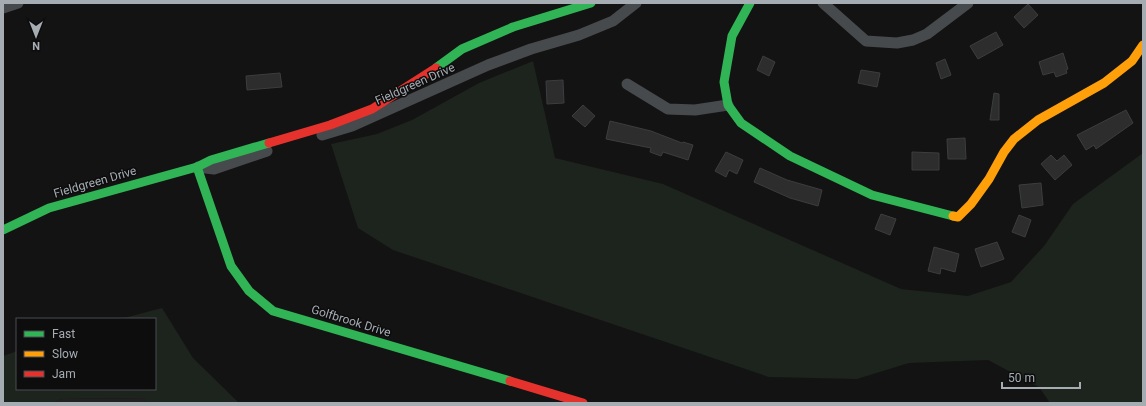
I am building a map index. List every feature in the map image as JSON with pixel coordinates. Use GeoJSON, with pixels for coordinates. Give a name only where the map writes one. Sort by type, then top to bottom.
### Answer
{"type":"FeatureCollection","features":[{"type":"Feature","properties":{"kind":"street"},"geometry":{"type":"LineString","coordinates":[[3,8],[18,3]]}},
{"type":"Feature","properties":{"kind":"street","name":"Fieldgreen Drive"},"geometry":{"type":"LineString","coordinates":[[3,230],[50,208],[197,166],[211,160],[330,125],[372,110],[416,82],[462,49],[513,27],[591,3]]}},
{"type":"Feature","properties":{"kind":"street","name":"Fieldgreen Drive"},"geometry":{"type":"LineString","coordinates":[[197,166],[214,169],[352,126],[488,65],[531,49],[579,35],[613,21],[636,3]]}},
{"type":"Feature","properties":{"kind":"street"},"geometry":{"type":"LineString","coordinates":[[750,3],[732,36],[724,82],[728,105],[741,123],[790,156],[872,195],[958,217],[971,204],[985,186],[1004,152],[1014,139],[1038,120],[1104,83],[1132,61],[1143,46]]}},
{"type":"Feature","properties":{"kind":"street"},"geometry":{"type":"LineString","coordinates":[[823,3],[866,41],[897,43],[913,40],[927,34],[968,3]]}},
{"type":"Feature","properties":{"kind":"street"},"geometry":{"type":"LineString","coordinates":[[627,84],[668,110],[695,110],[728,105]]}},
{"type":"Feature","properties":{"kind":"street","name":"Golfbrook Drive"},"geometry":{"type":"LineString","coordinates":[[197,166],[231,266],[238,280],[260,302],[273,311],[583,403]]}},
{"type":"Feature","properties":{"kind":"shaded area"},"geometry":{"type":"Polygon","coordinates":[[[533,61],[555,158],[663,184],[901,289],[968,296],[1011,282],[1044,246],[1073,204],[1143,153],[1143,403],[1050,403],[1039,387],[988,360],[909,363],[857,379],[769,377],[393,250],[358,228],[331,144],[377,134],[412,120],[479,83],[533,61]]]}},
{"type":"Feature","properties":{"kind":"shaded area"},"geometry":{"type":"Polygon","coordinates":[[[162,308],[193,358],[239,403],[149,403],[144,398],[62,399],[53,403],[3,403],[3,356],[16,351],[16,390],[156,390],[156,318],[124,318],[162,308]]]}},
{"type":"Feature","properties":{"kind":"shaded area"},"geometry":{"type":"Polygon","coordinates":[[[145,398],[149,403],[53,403],[62,399],[145,398]]]}},
{"type":"Feature","properties":{"kind":"building"},"geometry":{"type":"Polygon","coordinates":[[[1028,4],[1038,15],[1024,28],[1014,17],[1028,4]]]}},
{"type":"Feature","properties":{"kind":"building"},"geometry":{"type":"Polygon","coordinates":[[[996,32],[1003,45],[978,59],[970,46],[996,32]]]}},
{"type":"Feature","properties":{"kind":"building"},"geometry":{"type":"Polygon","coordinates":[[[1063,53],[1068,69],[1066,70],[1067,73],[1056,77],[1054,72],[1043,75],[1039,62],[1063,53]]]}},
{"type":"Feature","properties":{"kind":"building"},"geometry":{"type":"Polygon","coordinates":[[[763,56],[775,62],[769,76],[757,70],[763,56]]]}},
{"type":"Feature","properties":{"kind":"building"},"geometry":{"type":"Polygon","coordinates":[[[945,59],[951,75],[941,79],[936,63],[945,59]]]}},
{"type":"Feature","properties":{"kind":"building"},"geometry":{"type":"Polygon","coordinates":[[[861,70],[880,73],[877,87],[858,83],[861,70]]]}},
{"type":"Feature","properties":{"kind":"building"},"geometry":{"type":"Polygon","coordinates":[[[280,73],[282,87],[247,90],[246,76],[280,73]]]}},
{"type":"Feature","properties":{"kind":"building"},"geometry":{"type":"Polygon","coordinates":[[[563,80],[564,103],[547,104],[546,81],[563,80]]]}},
{"type":"Feature","properties":{"kind":"building"},"geometry":{"type":"Polygon","coordinates":[[[994,93],[999,94],[999,120],[990,120],[994,93]]]}},
{"type":"Feature","properties":{"kind":"building"},"geometry":{"type":"Polygon","coordinates":[[[583,105],[595,116],[585,127],[572,116],[583,105]]]}},
{"type":"Feature","properties":{"kind":"building"},"geometry":{"type":"Polygon","coordinates":[[[1126,110],[1133,123],[1096,149],[1094,145],[1086,150],[1077,135],[1126,110]]]}},
{"type":"Feature","properties":{"kind":"building"},"geometry":{"type":"Polygon","coordinates":[[[610,121],[651,131],[682,143],[693,145],[688,160],[663,152],[661,156],[650,152],[651,148],[606,139],[610,121]]]}},
{"type":"Feature","properties":{"kind":"building"},"geometry":{"type":"Polygon","coordinates":[[[965,138],[966,159],[948,159],[947,139],[965,138]]]}},
{"type":"Feature","properties":{"kind":"building"},"geometry":{"type":"Polygon","coordinates":[[[726,152],[743,160],[737,174],[729,170],[726,177],[715,171],[726,152]]]}},
{"type":"Feature","properties":{"kind":"building"},"geometry":{"type":"Polygon","coordinates":[[[912,152],[939,153],[939,170],[912,170],[912,152]]]}},
{"type":"Feature","properties":{"kind":"building"},"geometry":{"type":"Polygon","coordinates":[[[1051,155],[1057,161],[1064,155],[1072,165],[1055,180],[1041,164],[1051,155]]]}},
{"type":"Feature","properties":{"kind":"building"},"geometry":{"type":"Polygon","coordinates":[[[760,168],[787,180],[822,190],[818,206],[790,198],[754,182],[760,168]]]}},
{"type":"Feature","properties":{"kind":"building"},"geometry":{"type":"Polygon","coordinates":[[[1041,183],[1043,205],[1022,208],[1019,185],[1041,183]]]}},
{"type":"Feature","properties":{"kind":"building"},"geometry":{"type":"Polygon","coordinates":[[[881,214],[896,219],[890,235],[875,229],[881,214]]]}},
{"type":"Feature","properties":{"kind":"building"},"geometry":{"type":"Polygon","coordinates":[[[1019,215],[1031,220],[1025,237],[1012,232],[1019,215]]]}},
{"type":"Feature","properties":{"kind":"building"},"geometry":{"type":"Polygon","coordinates":[[[997,242],[1004,259],[981,267],[975,249],[997,242]]]}},
{"type":"Feature","properties":{"kind":"building"},"geometry":{"type":"Polygon","coordinates":[[[934,247],[959,254],[955,272],[941,268],[940,274],[928,271],[934,247]]]}},
{"type":"Feature","properties":{"kind":"traffic: fast"},"geometry":{"type":"LineString","coordinates":[[436,68],[462,49],[513,27],[591,3]]}},
{"type":"Feature","properties":{"kind":"traffic: fast"},"geometry":{"type":"LineString","coordinates":[[750,3],[732,36],[724,82],[728,105],[741,123],[790,156],[872,195],[953,216]]}},
{"type":"Feature","properties":{"kind":"traffic: fast"},"geometry":{"type":"LineString","coordinates":[[3,230],[49,208],[197,167],[211,160],[269,143]]}},
{"type":"Feature","properties":{"kind":"traffic: fast"},"geometry":{"type":"LineString","coordinates":[[197,167],[231,266],[249,291],[273,311],[510,381]]}},
{"type":"Feature","properties":{"kind":"traffic: slow"},"geometry":{"type":"LineString","coordinates":[[953,216],[958,217],[971,204],[989,179],[1004,152],[1014,139],[1038,120],[1104,83],[1132,61],[1143,45]]}},
{"type":"Feature","properties":{"kind":"traffic: jam"},"geometry":{"type":"LineString","coordinates":[[269,143],[330,125],[372,109],[436,68]]}},
{"type":"Feature","properties":{"kind":"traffic: jam"},"geometry":{"type":"LineString","coordinates":[[510,381],[583,403]]}}]}
